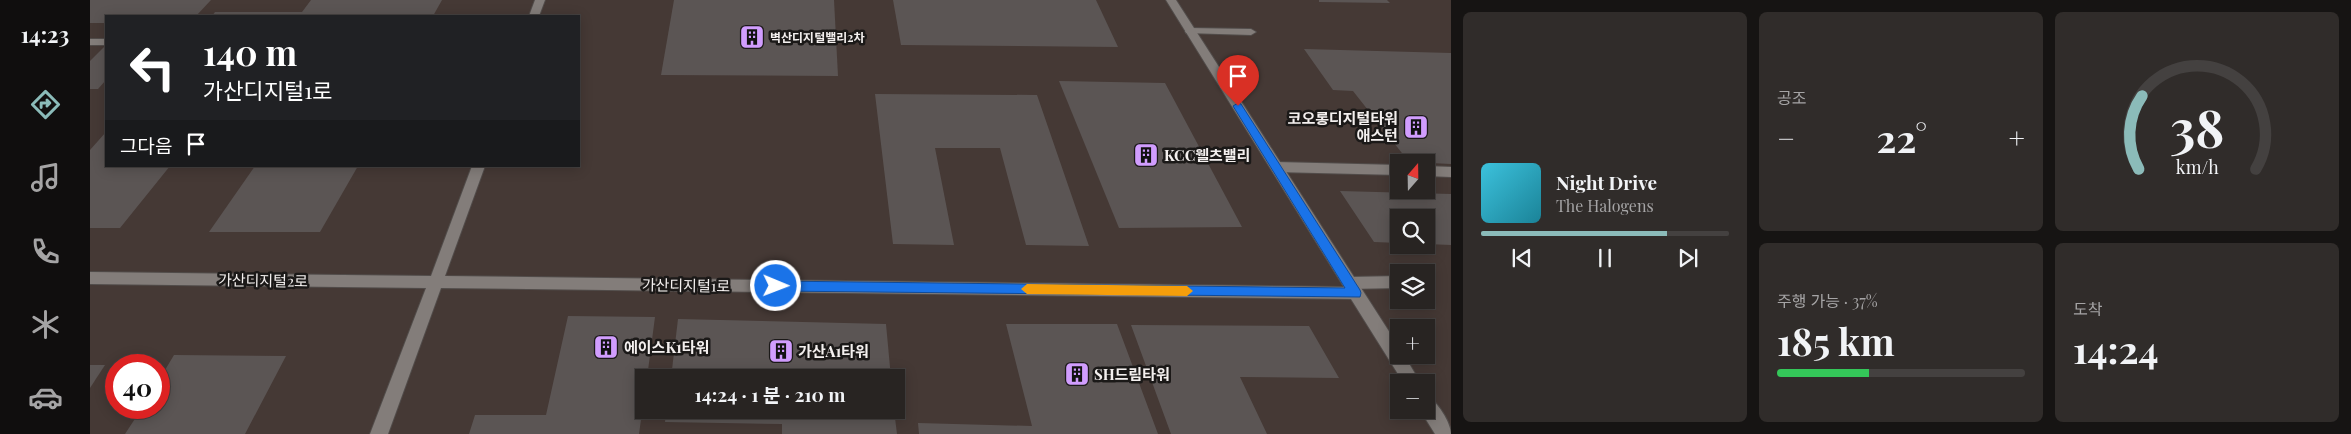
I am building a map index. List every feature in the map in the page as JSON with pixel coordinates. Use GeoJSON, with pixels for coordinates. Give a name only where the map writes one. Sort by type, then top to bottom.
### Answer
{"type":"FeatureCollection","features":[{"type":"Feature","properties":{"kind":"street"},"geometry":{"type":"LineString","coordinates":[[534,15],[540,0]]}},
{"type":"Feature","properties":{"kind":"street"},"geometry":{"type":"LineString","coordinates":[[1171,0],[1407,374]]}},
{"type":"Feature","properties":{"kind":"street"},"geometry":{"type":"LineString","coordinates":[[1190,31],[1251,32]]}},
{"type":"Feature","properties":{"kind":"street"},"geometry":{"type":"LineString","coordinates":[[90,42],[105,42]]}},
{"type":"Feature","properties":{"kind":"street"},"geometry":{"type":"LineString","coordinates":[[379,434],[479,167]]}},
{"type":"Feature","properties":{"kind":"street"},"geometry":{"type":"LineString","coordinates":[[1276,167],[1390,170]]}},
{"type":"Feature","properties":{"kind":"street"},"geometry":{"type":"LineString","coordinates":[[1435,171],[1451,172]]}},
{"type":"Feature","properties":{"kind":"street","name":"가산디지털2로"},"geometry":{"type":"LineString","coordinates":[[90,278],[437,282]]}},
{"type":"Feature","properties":{"kind":"street","name":"가산디지털1로"},"geometry":{"type":"LineString","coordinates":[[437,282],[1352,288],[1390,283]]}},
{"type":"Feature","properties":{"kind":"street"},"geometry":{"type":"LineString","coordinates":[[1435,418],[1445,434]]}},
{"type":"Feature","properties":{"kind":"shaded area"},"geometry":{"type":"Polygon","coordinates":[[[90,0],[1451,0],[1451,434],[90,434],[90,0]]]}},
{"type":"Feature","properties":{"kind":"building"},"geometry":{"type":"Polygon","coordinates":[[[90,0],[211,0],[197,15],[105,15],[105,23],[90,23],[90,0]]]}},
{"type":"Feature","properties":{"kind":"building"},"geometry":{"type":"Polygon","coordinates":[[[311,0],[442,0],[434,15],[213,15],[215,12],[302,12],[311,0]]]}},
{"type":"Feature","properties":{"kind":"building","name":"벽산디지털밸리2차"},"geometry":{"type":"Polygon","coordinates":[[[674,0],[834,0],[838,76],[661,75],[674,0]]]}},
{"type":"Feature","properties":{"kind":"building"},"geometry":{"type":"Polygon","coordinates":[[[893,0],[1096,0],[1118,47],[901,45],[893,0]]]}},
{"type":"Feature","properties":{"kind":"building"},"geometry":{"type":"Polygon","coordinates":[[[1319,0],[1387,0],[1390,3],[1319,2],[1319,0]]]}},
{"type":"Feature","properties":{"kind":"building"},"geometry":{"type":"Polygon","coordinates":[[[105,46],[105,81],[98,89],[90,89],[90,61],[105,46]]]}},
{"type":"Feature","properties":{"kind":"building","name":"코오롱디지털타워 애스턴"},"geometry":{"type":"Polygon","coordinates":[[[1304,49],[1451,53],[1451,164],[1435,163],[1435,154],[1403,154],[1353,91],[1333,90],[1304,49]]]}},
{"type":"Feature","properties":{"kind":"building","name":"KCC웰츠밸리"},"geometry":{"type":"Polygon","coordinates":[[[1059,81],[1165,83],[1242,227],[1119,228],[1059,81]]]}},
{"type":"Feature","properties":{"kind":"building"},"geometry":{"type":"Polygon","coordinates":[[[875,94],[1037,95],[1089,246],[1026,245],[1000,148],[935,148],[954,245],[893,244],[875,94]]]}},
{"type":"Feature","properties":{"kind":"building"},"geometry":{"type":"Polygon","coordinates":[[[105,133],[105,167],[169,167],[120,228],[90,228],[90,150],[105,133]]]}},
{"type":"Feature","properties":{"kind":"building"},"geometry":{"type":"Polygon","coordinates":[[[254,167],[357,167],[320,232],[209,232],[254,167]]]}},
{"type":"Feature","properties":{"kind":"building"},"geometry":{"type":"Polygon","coordinates":[[[1340,191],[1390,192],[1390,199],[1435,199],[1435,194],[1451,194],[1451,245],[1435,244],[1435,209],[1390,209],[1390,243],[1374,242],[1340,191]]]}},
{"type":"Feature","properties":{"kind":"building","name":"에이스K1타워"},"geometry":{"type":"Polygon","coordinates":[[[568,316],[655,317],[648,369],[635,369],[635,419],[641,419],[639,434],[469,434],[475,415],[546,415],[568,316]]]}},
{"type":"Feature","properties":{"kind":"building","name":"가산A1타워"},"geometry":{"type":"Polygon","coordinates":[[[678,319],[886,324],[890,369],[672,369],[678,319]]]}},
{"type":"Feature","properties":{"kind":"building","name":"SH드림타워"},"geometry":{"type":"Polygon","coordinates":[[[1006,324],[1117,324],[1158,434],[919,434],[918,423],[1032,426],[1006,324]]]}},
{"type":"Feature","properties":{"kind":"building"},"geometry":{"type":"Polygon","coordinates":[[[1131,325],[1309,326],[1339,378],[1240,377],[1267,434],[1171,434],[1131,325]]]}},
{"type":"Feature","properties":{"kind":"building"},"geometry":{"type":"Polygon","coordinates":[[[174,355],[286,356],[245,434],[125,434],[135,419],[170,419],[170,362],[174,355]]]}},
{"type":"Feature","properties":{"kind":"building"},"geometry":{"type":"Polygon","coordinates":[[[90,365],[105,365],[90,388],[90,365]]]}},
{"type":"Feature","properties":{"kind":"building"},"geometry":{"type":"Polygon","coordinates":[[[665,419],[895,419],[897,434],[782,434],[782,424],[665,422],[665,419]]]}},
{"type":"Feature","properties":{"kind":"slow traffic"},"geometry":{"type":"LineString","coordinates":[[1027,289],[1187,291]]}},
{"type":"Feature","properties":{"kind":"place","name":"벽산디지털밸리2차"},"geometry":{"type":"Point","coordinates":[752,37]}},
{"type":"Feature","properties":{"kind":"place","name":"코오롱디지털타워 애스턴"},"geometry":{"type":"Point","coordinates":[1416,127]}},
{"type":"Feature","properties":{"kind":"place","name":"KCC웰츠밸리"},"geometry":{"type":"Point","coordinates":[1146,155]}},
{"type":"Feature","properties":{"kind":"place","name":"에이스K1타워"},"geometry":{"type":"Point","coordinates":[606,347]}},
{"type":"Feature","properties":{"kind":"place","name":"가산A1타워"},"geometry":{"type":"Point","coordinates":[781,351]}},
{"type":"Feature","properties":{"kind":"place","name":"SH드림타워"},"geometry":{"type":"Point","coordinates":[1077,374]}},
{"type":"Feature","properties":{"kind":"route"},"geometry":{"type":"LineString","coordinates":[[776,286],[1355,293],[1238,106]]}}]}
